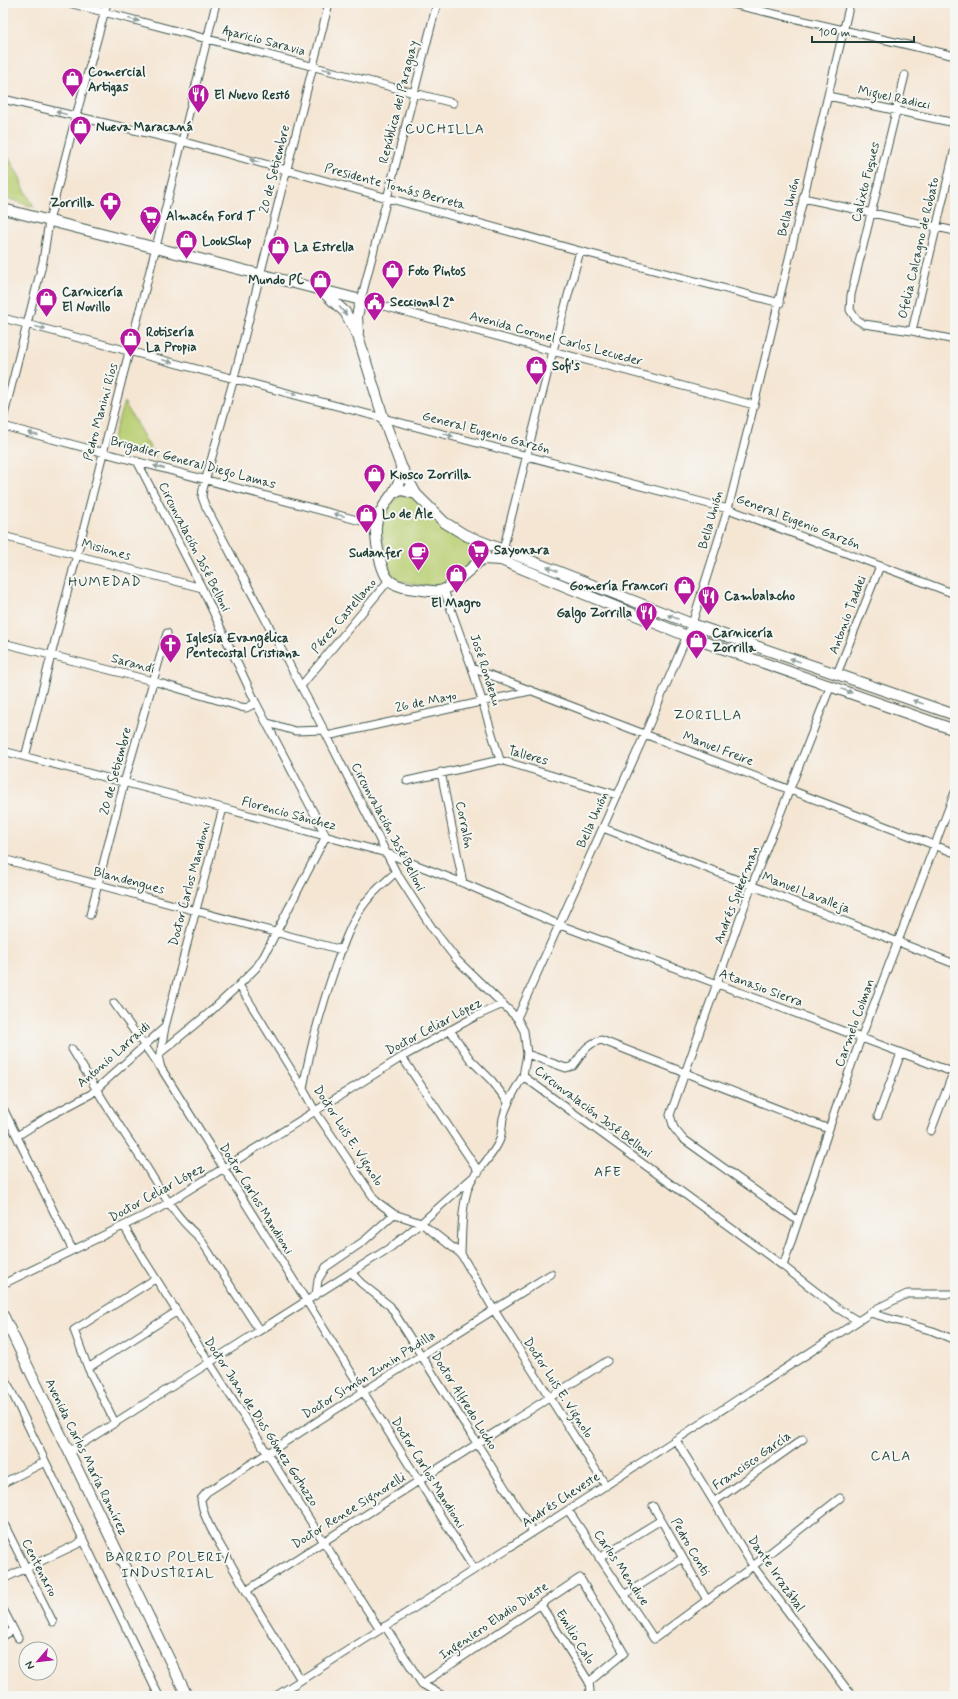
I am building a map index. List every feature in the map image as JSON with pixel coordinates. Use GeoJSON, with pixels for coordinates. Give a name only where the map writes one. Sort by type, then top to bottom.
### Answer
{"type":"FeatureCollection","features":[{"type":"Feature","properties":{"kind":"main road","name":"Avenida Coronel Carlos Lecueder"},"geometry":{"type":"LineString","coordinates":[[3,209],[49,222],[156,247],[361,300]]}},
{"type":"Feature","properties":{"kind":"main road"},"geometry":{"type":"LineString","coordinates":[[322,291],[345,312],[358,336],[383,417],[401,466],[416,494],[444,522],[465,535],[484,543],[692,624],[955,715]]}},
{"type":"Feature","properties":{"kind":"main road"},"geometry":{"type":"LineString","coordinates":[[358,336],[357,316],[361,300]]}},
{"type":"Feature","properties":{"kind":"main road"},"geometry":{"type":"LineString","coordinates":[[401,466],[400,480],[382,509],[376,525],[381,562],[389,580],[402,587],[433,592],[444,590],[482,559],[487,550],[484,543]]}},
{"type":"Feature","properties":{"kind":"main road"},"geometry":{"type":"LineString","coordinates":[[393,493],[402,490],[416,494]]}},
{"type":"Feature","properties":{"kind":"main road"},"geometry":{"type":"LineString","coordinates":[[482,559],[500,560],[687,636],[955,730]]}},
{"type":"Feature","properties":{"kind":"main road","name":"Avenida Carlos María Ramírez"},"geometry":{"type":"LineString","coordinates":[[3,1315],[187,1696]]}},
{"type":"Feature","properties":{"kind":"street","name":"Aparicio Saravia"},"geometry":{"type":"LineString","coordinates":[[69,3],[453,103]]}},
{"type":"Feature","properties":{"kind":"street"},"geometry":{"type":"LineString","coordinates":[[3,419],[43,261],[49,222],[107,3]]}},
{"type":"Feature","properties":{"kind":"street","name":"Pedro Manini Ríos"},"geometry":{"type":"LineString","coordinates":[[25,757],[130,351],[216,3]]}},
{"type":"Feature","properties":{"kind":"street","name":"20 de Setiembre"},"geometry":{"type":"LineString","coordinates":[[206,479],[288,170],[312,66],[329,3]]}},
{"type":"Feature","properties":{"kind":"street","name":"República del Paraguay"},"geometry":{"type":"LineString","coordinates":[[361,300],[437,3]]}},
{"type":"Feature","properties":{"kind":"street"},"geometry":{"type":"LineString","coordinates":[[728,3],[955,56]]}},
{"type":"Feature","properties":{"kind":"street","name":"Bella Unión"},"geometry":{"type":"LineString","coordinates":[[517,1018],[645,734],[692,624],[728,509],[780,303],[803,198],[850,3]]}},
{"type":"Feature","properties":{"kind":"street","name":"Calixto Fuques"},"geometry":{"type":"LineString","coordinates":[[905,75],[851,295],[850,310],[856,319],[864,324],[912,331],[955,340]]}},
{"type":"Feature","properties":{"kind":"street","name":"Miguel Radicci"},"geometry":{"type":"LineString","coordinates":[[828,96],[955,123]]}},
{"type":"Feature","properties":{"kind":"street","name":"Presidente Tomás Berreta"},"geometry":{"type":"LineString","coordinates":[[3,98],[181,141],[580,251],[780,303]]}},
{"type":"Feature","properties":{"kind":"street","name":"Ofelia Calcagno de Robato"},"geometry":{"type":"LineString","coordinates":[[912,331],[955,148]]}},
{"type":"Feature","properties":{"kind":"street"},"geometry":{"type":"LineString","coordinates":[[803,198],[955,231]]}},
{"type":"Feature","properties":{"kind":"street"},"geometry":{"type":"LineString","coordinates":[[500,560],[580,251]]}},
{"type":"Feature","properties":{"kind":"street","name":"Avenida Coronel Carlos Lecueder"},"geometry":{"type":"LineString","coordinates":[[361,300],[754,404]]}},
{"type":"Feature","properties":{"kind":"street","name":"General Eugenio Garzón"},"geometry":{"type":"LineString","coordinates":[[3,318],[728,509],[955,594]]}},
{"type":"Feature","properties":{"kind":"street","name":"Brigadier General Diego Lamas"},"geometry":{"type":"LineString","coordinates":[[3,426],[376,525]]}},
{"type":"Feature","properties":{"kind":"street","name":"Circunvalación José Belloni"},"geometry":{"type":"LineString","coordinates":[[137,461],[202,588],[256,703],[268,723],[326,836]]}},
{"type":"Feature","properties":{"kind":"street","name":"Circunvalación José Belloni"},"geometry":{"type":"LineString","coordinates":[[206,479],[202,497],[205,505],[301,686],[396,872],[432,928],[457,960],[517,1018],[524,1031],[527,1054],[523,1076],[783,1266],[837,1308],[858,1321]]}},
{"type":"Feature","properties":{"kind":"street","name":"Misiones"},"geometry":{"type":"LineString","coordinates":[[3,536],[202,588]]}},
{"type":"Feature","properties":{"kind":"street","name":"Antonio Taddei"},"geometry":{"type":"LineString","coordinates":[[838,674],[880,566]]}},
{"type":"Feature","properties":{"kind":"street","name":"Pérez Castellano"},"geometry":{"type":"LineString","coordinates":[[301,686],[389,580]]}},
{"type":"Feature","properties":{"kind":"street","name":"José Rondeau"},"geometry":{"type":"LineString","coordinates":[[444,590],[472,668],[500,760]]}},
{"type":"Feature","properties":{"kind":"street","name":"20 de Setiembre"},"geometry":{"type":"LineString","coordinates":[[90,916],[124,782],[167,633]]}},
{"type":"Feature","properties":{"kind":"street","name":"Sarandí"},"geometry":{"type":"LineString","coordinates":[[3,643],[153,681],[241,707],[246,708],[256,703]]}},
{"type":"Feature","properties":{"kind":"street","name":"Manuel Freire"},"geometry":{"type":"LineString","coordinates":[[472,668],[955,852]]}},
{"type":"Feature","properties":{"kind":"street","name":"Andrés Spikerman"},"geometry":{"type":"LineString","coordinates":[[798,1221],[682,1138],[674,1128],[670,1115],[752,885],[831,686]]}},
{"type":"Feature","properties":{"kind":"street","name":"26 de Mayo"},"geometry":{"type":"LineString","coordinates":[[268,723],[295,731],[325,733],[530,691]]}},
{"type":"Feature","properties":{"kind":"street","name":"Florencio Sánchez"},"geometry":{"type":"LineString","coordinates":[[3,751],[224,808],[386,853],[463,883],[560,924]]}},
{"type":"Feature","properties":{"kind":"street","name":"Talleres"},"geometry":{"type":"LineString","coordinates":[[407,781],[441,772],[500,760],[617,795]]}},
{"type":"Feature","properties":{"kind":"street","name":"Corralón"},"geometry":{"type":"LineString","coordinates":[[441,772],[463,883]]}},
{"type":"Feature","properties":{"kind":"street","name":"Carmelo Colman"},"geometry":{"type":"LineString","coordinates":[[783,1266],[861,1038],[955,792]]}},
{"type":"Feature","properties":{"kind":"street","name":"Doctor Carlos Mandioni"},"geometry":{"type":"LineString","coordinates":[[224,808],[165,1027],[159,1060],[161,1068],[223,1170],[474,1569]]}},
{"type":"Feature","properties":{"kind":"street","name":"Manuel Lavalleja"},"geometry":{"type":"LineString","coordinates":[[603,828],[955,964]]}},
{"type":"Feature","properties":{"kind":"street"},"geometry":{"type":"LineString","coordinates":[[160,1053],[210,1012],[256,968],[264,956],[275,932],[326,836]]}},
{"type":"Feature","properties":{"kind":"street","name":"Blandengues"},"geometry":{"type":"LineString","coordinates":[[3,859],[98,886],[342,950]]}},
{"type":"Feature","properties":{"kind":"street"},"geometry":{"type":"LineString","coordinates":[[303,1088],[308,1061],[328,989],[346,937],[361,908],[372,893],[396,872]]}},
{"type":"Feature","properties":{"kind":"street","name":"Atanasio Sierra"},"geometry":{"type":"LineString","coordinates":[[560,924],[954,1073]]}},
{"type":"Feature","properties":{"kind":"street","name":"Doctor Luis E. Vignolo"},"geometry":{"type":"LineString","coordinates":[[239,984],[303,1088],[315,1111],[376,1201],[394,1214],[421,1223],[461,1254],[494,1310],[606,1486]]}},
{"type":"Feature","properties":{"kind":"street"},"geometry":{"type":"LineString","coordinates":[[114,1003],[161,1068]]}},
{"type":"Feature","properties":{"kind":"street","name":"Doctor Celiar López"},"geometry":{"type":"LineString","coordinates":[[3,1284],[72,1249],[124,1226],[169,1202],[223,1170],[402,1057],[476,1016],[503,1004]]}},
{"type":"Feature","properties":{"kind":"street","name":"Antonio Larraidi"},"geometry":{"type":"LineString","coordinates":[[17,1136],[44,1119],[92,1094],[165,1027]]}},
{"type":"Feature","properties":{"kind":"street"},"geometry":{"type":"LineString","coordinates":[[450,1030],[470,1059],[492,1081],[508,1102]]}},
{"type":"Feature","properties":{"kind":"street"},"geometry":{"type":"LineString","coordinates":[[527,1054],[566,1068],[573,1066],[584,1048],[601,1040],[829,1129]]}},
{"type":"Feature","properties":{"kind":"street"},"geometry":{"type":"LineString","coordinates":[[72,1049],[96,1090],[169,1202],[189,1229],[198,1237],[259,1330]]}},
{"type":"Feature","properties":{"kind":"street"},"geometry":{"type":"LineString","coordinates":[[878,1116],[902,1053]]}},
{"type":"Feature","properties":{"kind":"street"},"geometry":{"type":"LineString","coordinates":[[402,1057],[476,1174]]}},
{"type":"Feature","properties":{"kind":"street"},"geometry":{"type":"LineString","coordinates":[[931,1131],[954,1073]]}},
{"type":"Feature","properties":{"kind":"street"},"geometry":{"type":"LineString","coordinates":[[461,1254],[464,1206],[467,1193],[476,1174],[500,1140],[503,1118],[508,1102],[523,1076]]}},
{"type":"Feature","properties":{"kind":"street"},"geometry":{"type":"LineString","coordinates":[[3,1108],[72,1249]]}},
{"type":"Feature","properties":{"kind":"street"},"geometry":{"type":"LineString","coordinates":[[69,1452],[391,1246],[421,1223],[476,1174]]}},
{"type":"Feature","properties":{"kind":"street"},"geometry":{"type":"LineString","coordinates":[[316,1295],[318,1280],[326,1267],[364,1240],[394,1214]]}},
{"type":"Feature","properties":{"kind":"street","name":"Doctor Juan de Dios Gómez Gotuzzo"},"geometry":{"type":"LineString","coordinates":[[124,1226],[155,1279],[323,1542],[422,1684]]}},
{"type":"Feature","properties":{"kind":"street","name":"Doctor Alfredo Lucho"},"geometry":{"type":"LineString","coordinates":[[352,1272],[361,1283],[390,1306],[534,1532]]}},
{"type":"Feature","properties":{"kind":"street","name":"Doctor Simón Zunin Padilla"},"geometry":{"type":"LineString","coordinates":[[246,1591],[202,1510],[201,1499],[207,1492],[362,1392],[551,1274]]}},
{"type":"Feature","properties":{"kind":"street"},"geometry":{"type":"LineString","coordinates":[[115,1423],[88,1368],[74,1330],[155,1279]]}},
{"type":"Feature","properties":{"kind":"street","name":"Andrés Cheveste"},"geometry":{"type":"LineString","coordinates":[[276,1696],[606,1486],[878,1308],[907,1294],[955,1294]]}},
{"type":"Feature","properties":{"kind":"street"},"geometry":{"type":"LineString","coordinates":[[88,1368],[176,1312]]}},
{"type":"Feature","properties":{"kind":"street"},"geometry":{"type":"LineString","coordinates":[[870,1313],[933,1331],[955,1340]]}},
{"type":"Feature","properties":{"kind":"street","name":"Doctor Renee Signorelli"},"geometry":{"type":"LineString","coordinates":[[246,1591],[607,1361]]}},
{"type":"Feature","properties":{"kind":"street"},"geometry":{"type":"LineString","coordinates":[[3,1374],[159,1696]]}},
{"type":"Feature","properties":{"kind":"street","name":"Francisco García"},"geometry":{"type":"LineString","coordinates":[[715,1501],[804,1439]]}},
{"type":"Feature","properties":{"kind":"street","name":"Dante Irrazábal"},"geometry":{"type":"LineString","coordinates":[[676,1440],[715,1501],[753,1566],[852,1696]]}},
{"type":"Feature","properties":{"kind":"street"},"geometry":{"type":"LineString","coordinates":[[3,1483],[45,1462]]}},
{"type":"Feature","properties":{"kind":"street"},"geometry":{"type":"LineString","coordinates":[[707,1600],[840,1498]]}},
{"type":"Feature","properties":{"kind":"street","name":"Pedro Conti"},"geometry":{"type":"LineString","coordinates":[[653,1506],[707,1600]]}},
{"type":"Feature","properties":{"kind":"street","name":"Carlos Mendive"},"geometry":{"type":"LineString","coordinates":[[568,1510],[654,1639],[707,1600]]}},
{"type":"Feature","properties":{"kind":"street"},"geometry":{"type":"LineString","coordinates":[[599,1558],[661,1520]]}},
{"type":"Feature","properties":{"kind":"street","name":"Centenario"},"geometry":{"type":"LineString","coordinates":[[4,1524],[53,1622]]}},
{"type":"Feature","properties":{"kind":"street"},"geometry":{"type":"LineString","coordinates":[[3,1579],[84,1541]]}},
{"type":"Feature","properties":{"kind":"street"},"geometry":{"type":"LineString","coordinates":[[624,1595],[683,1558]]}},
{"type":"Feature","properties":{"kind":"street","name":"Ingeniero Eladio Dieste"},"geometry":{"type":"LineString","coordinates":[[422,1684],[580,1578],[624,1653],[589,1682]]}},
{"type":"Feature","properties":{"kind":"street"},"geometry":{"type":"LineString","coordinates":[[246,1591],[301,1680]]}},
{"type":"Feature","properties":{"kind":"street","name":"Emilio Calo"},"geometry":{"type":"LineString","coordinates":[[541,1605],[589,1682]]}},
{"type":"Feature","properties":{"kind":"street"},"geometry":{"type":"LineString","coordinates":[[3,1609],[18,1638]]}},
{"type":"Feature","properties":{"kind":"street"},"geometry":{"type":"LineString","coordinates":[[3,1636],[14,1630]]}},
{"type":"Feature","properties":{"kind":"street"},"geometry":{"type":"LineString","coordinates":[[587,1696],[590,1691],[589,1682]]}},
{"type":"Feature","properties":{"kind":"street"},"geometry":{"type":"LineString","coordinates":[[422,1684],[443,1696]]}},
{"type":"Feature","properties":{"kind":"green space"},"geometry":{"type":"Polygon","coordinates":[[[3,148],[22,181],[21,183],[34,207],[3,197],[3,148]]]}},
{"type":"Feature","properties":{"kind":"green space"},"geometry":{"type":"Polygon","coordinates":[[[124,402],[156,458],[110,448],[124,402]]]}},
{"type":"Feature","properties":{"kind":"green space"},"geometry":{"type":"Polygon","coordinates":[[[403,494],[415,497],[430,515],[442,525],[482,545],[483,553],[445,584],[423,586],[399,581],[387,568],[380,524],[386,511],[395,499],[403,494]]]}},
{"type":"Feature","properties":{"kind":"place","name":"Comercial Artigas"},"geometry":{"type":"Point","coordinates":[73,98]}},
{"type":"Feature","properties":{"kind":"place","name":"El Nuevo Restó"},"geometry":{"type":"Point","coordinates":[198,114]}},
{"type":"Feature","properties":{"kind":"place","name":"Nueva Maracaná"},"geometry":{"type":"Point","coordinates":[80,146]}},
{"type":"Feature","properties":{"kind":"place","name":"Zorrilla"},"geometry":{"type":"Point","coordinates":[110,222]}},
{"type":"Feature","properties":{"kind":"place","name":"Almacén Ford T"},"geometry":{"type":"Point","coordinates":[150,236]}},
{"type":"Feature","properties":{"kind":"place","name":"LookShop"},"geometry":{"type":"Point","coordinates":[186,260]}},
{"type":"Feature","properties":{"kind":"place","name":"La Estrella"},"geometry":{"type":"Point","coordinates":[278,266]}},
{"type":"Feature","properties":{"kind":"place","name":"Foto Pintos"},"geometry":{"type":"Point","coordinates":[392,290]}},
{"type":"Feature","properties":{"kind":"place","name":"Mundo PC"},"geometry":{"type":"Point","coordinates":[320,300]}},
{"type":"Feature","properties":{"kind":"place","name":"Carnicería El Novillo"},"geometry":{"type":"Point","coordinates":[47,318]}},
{"type":"Feature","properties":{"kind":"place","name":"Seccional 2ª"},"geometry":{"type":"Point","coordinates":[375,322]}},
{"type":"Feature","properties":{"kind":"place","name":"Rotisería La Propia"},"geometry":{"type":"Point","coordinates":[131,358]}},
{"type":"Feature","properties":{"kind":"place","name":"Sofi's"},"geometry":{"type":"Point","coordinates":[536,386]}},
{"type":"Feature","properties":{"kind":"place","name":"Kiosco Zorrilla"},"geometry":{"type":"Point","coordinates":[375,494]}},
{"type":"Feature","properties":{"kind":"place","name":"Lo de Ale"},"geometry":{"type":"Point","coordinates":[367,534]}},
{"type":"Feature","properties":{"kind":"place","name":"Sayonara"},"geometry":{"type":"Point","coordinates":[479,570]}},
{"type":"Feature","properties":{"kind":"place","name":"Sudanfer"},"geometry":{"type":"Point","coordinates":[418,572]}},
{"type":"Feature","properties":{"kind":"place","name":"El Magro"},"geometry":{"type":"Point","coordinates":[456,594]}},
{"type":"Feature","properties":{"kind":"place","name":"Gomería Francori"},"geometry":{"type":"Point","coordinates":[684,606]}},
{"type":"Feature","properties":{"kind":"place","name":"Cambalacho"},"geometry":{"type":"Point","coordinates":[708,616]}},
{"type":"Feature","properties":{"kind":"place","name":"Galgo Zorrilla"},"geometry":{"type":"Point","coordinates":[647,632]}},
{"type":"Feature","properties":{"kind":"place","name":"Carnicería Zorrilla"},"geometry":{"type":"Point","coordinates":[697,660]}},
{"type":"Feature","properties":{"kind":"place","name":"Iglesia Evangélica Pentecostal Cristiana"},"geometry":{"type":"Point","coordinates":[170,664]}},
{"type":"Feature","properties":{"kind":"district","name":"CUCHILLA"},"geometry":{"type":"Point","coordinates":[445,129]}},
{"type":"Feature","properties":{"kind":"district","name":"HUMEDAD"},"geometry":{"type":"Point","coordinates":[105,582]}},
{"type":"Feature","properties":{"kind":"district","name":"ZORILLA"},"geometry":{"type":"Point","coordinates":[708,715]}},
{"type":"Feature","properties":{"kind":"district","name":"AFE"},"geometry":{"type":"Point","coordinates":[608,1172]}},
{"type":"Feature","properties":{"kind":"district","name":"CALA"},"geometry":{"type":"Point","coordinates":[891,1456]}},
{"type":"Feature","properties":{"kind":"district","name":"BARRIO POLERI/ INDUSTRIAL"},"geometry":{"type":"Point","coordinates":[168,1566]}}]}
